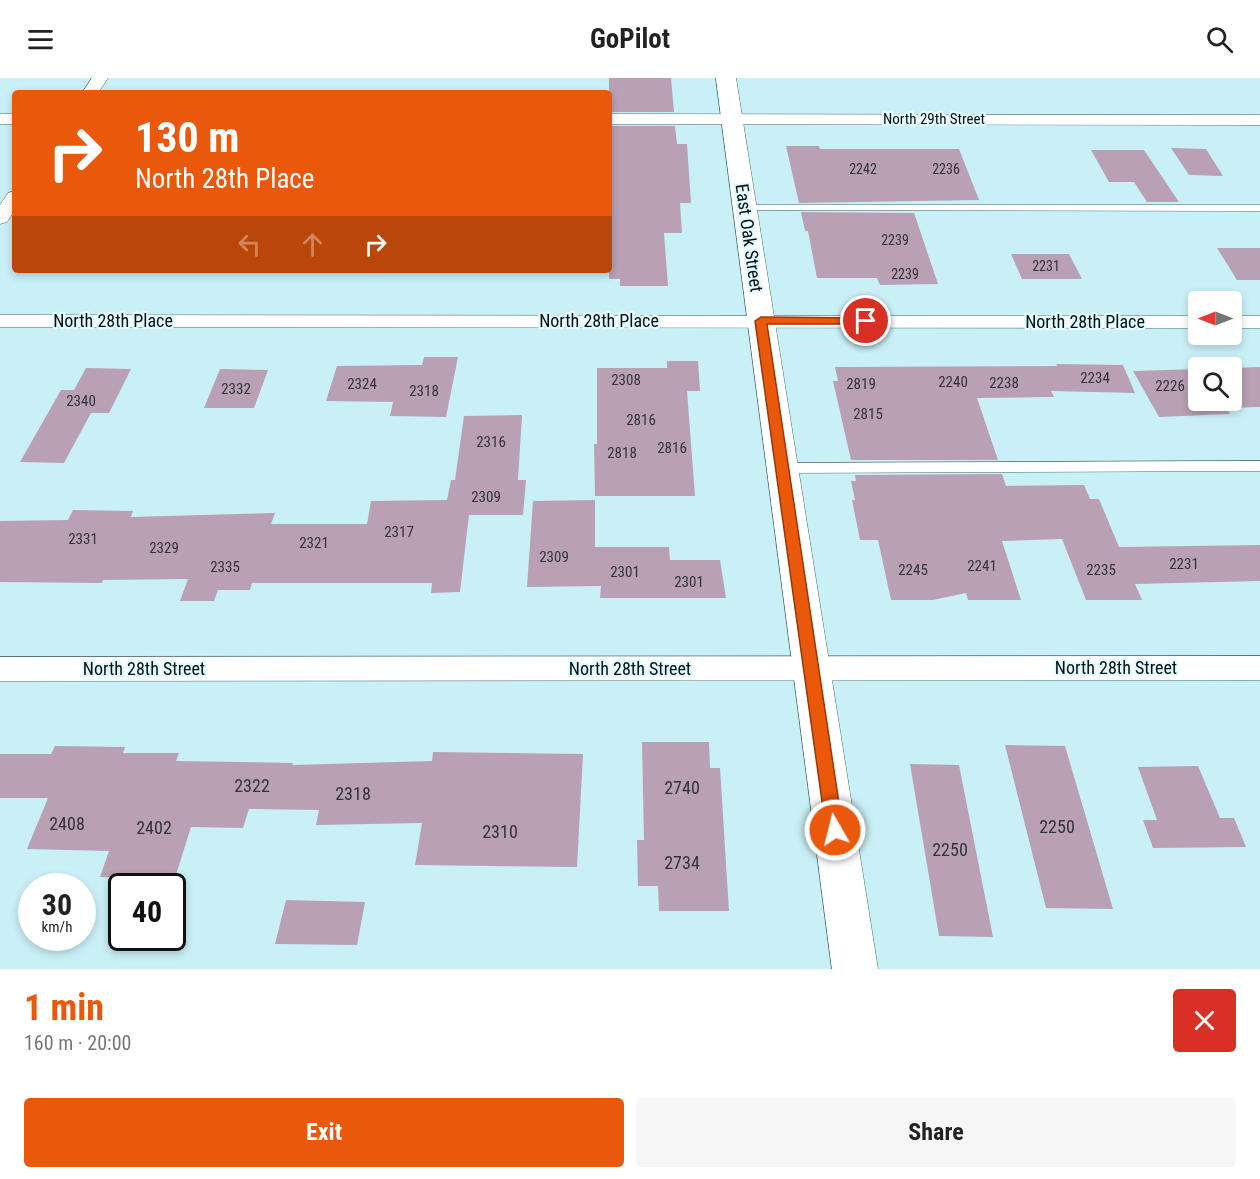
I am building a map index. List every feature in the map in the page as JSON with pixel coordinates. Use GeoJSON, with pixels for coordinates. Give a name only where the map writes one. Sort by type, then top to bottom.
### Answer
{"type":"FeatureCollection","features":[{"type":"Feature","properties":{"kind":"street","name":"East Oak Street"},"geometry":{"type":"LineString","coordinates":[[726,78],[855,969]]}},
{"type":"Feature","properties":{"kind":"street","name":"North 29th Street"},"geometry":{"type":"LineString","coordinates":[[612,118],[1260,120]]}},
{"type":"Feature","properties":{"kind":"street"},"geometry":{"type":"LineString","coordinates":[[0,218],[12,201]]}},
{"type":"Feature","properties":{"kind":"street","name":"North 28th Place"},"geometry":{"type":"LineString","coordinates":[[0,321],[1188,322]]}},
{"type":"Feature","properties":{"kind":"street"},"geometry":{"type":"LineString","coordinates":[[1242,322],[1260,322]]}},
{"type":"Feature","properties":{"kind":"street","name":"North 28th Street"},"geometry":{"type":"LineString","coordinates":[[0,669],[1260,668]]}},
{"type":"Feature","properties":{"kind":"lane"},"geometry":{"type":"LineString","coordinates":[[745,208],[1260,208]]}},
{"type":"Feature","properties":{"kind":"lane"},"geometry":{"type":"LineString","coordinates":[[782,468],[1260,466]]}},
{"type":"Feature","properties":{"kind":"building"},"geometry":{"type":"Polygon","coordinates":[[[609,78],[671,78],[674,112],[612,112],[612,90],[609,90],[609,78]]]}},
{"type":"Feature","properties":{"kind":"building"},"geometry":{"type":"Polygon","coordinates":[[[612,126],[675,126],[677,144],[687,144],[691,203],[680,203],[682,233],[664,233],[668,286],[620,286],[620,279],[609,279],[609,273],[612,273],[612,126]]]}},
{"type":"Feature","properties":{"kind":"building"},"geometry":{"type":"Polygon","coordinates":[[[786,146],[819,146],[820,149],[959,149],[979,200],[799,203],[786,146]]]}},
{"type":"Feature","properties":{"kind":"building"},"geometry":{"type":"Polygon","coordinates":[[[1171,148],[1206,149],[1223,176],[1189,175],[1171,148]]]}},
{"type":"Feature","properties":{"kind":"building"},"geometry":{"type":"Polygon","coordinates":[[[1091,150],[1144,150],[1179,202],[1147,202],[1134,182],[1109,182],[1091,150]]]}},
{"type":"Feature","properties":{"kind":"building"},"geometry":{"type":"Polygon","coordinates":[[[801,212],[914,213],[938,284],[880,285],[877,278],[817,278],[808,231],[805,231],[801,212]]]}},
{"type":"Feature","properties":{"kind":"building"},"geometry":{"type":"Polygon","coordinates":[[[1217,248],[1260,248],[1260,280],[1237,280],[1217,248]]]}},
{"type":"Feature","properties":{"kind":"building"},"geometry":{"type":"Polygon","coordinates":[[[1011,254],[1069,254],[1082,279],[1022,279],[1011,254]]]}},
{"type":"Feature","properties":{"kind":"building"},"geometry":{"type":"Polygon","coordinates":[[[424,357],[458,357],[446,417],[390,416],[393,402],[326,401],[337,366],[422,365],[424,357]]]}},
{"type":"Feature","properties":{"kind":"building"},"geometry":{"type":"Polygon","coordinates":[[[667,361],[698,361],[700,391],[687,391],[695,496],[595,496],[594,444],[597,444],[597,368],[667,368],[667,361]]]}},
{"type":"Feature","properties":{"kind":"building"},"geometry":{"type":"Polygon","coordinates":[[[1056,364],[1123,365],[1135,393],[1051,391],[1054,397],[977,398],[998,460],[851,460],[833,381],[838,381],[835,367],[1057,366],[1056,364]]]}},
{"type":"Feature","properties":{"kind":"building"},"geometry":{"type":"Polygon","coordinates":[[[1260,367],[1260,407],[1242,408],[1242,368],[1260,367]]]}},
{"type":"Feature","properties":{"kind":"building"},"geometry":{"type":"Polygon","coordinates":[[[86,368],[131,369],[109,413],[91,413],[64,463],[20,462],[61,390],[74,390],[86,368]]]}},
{"type":"Feature","properties":{"kind":"building"},"geometry":{"type":"Polygon","coordinates":[[[220,369],[268,370],[254,408],[204,408],[220,369]]]}},
{"type":"Feature","properties":{"kind":"building"},"geometry":{"type":"Polygon","coordinates":[[[1188,369],[1188,411],[1228,411],[1230,414],[1159,417],[1133,371],[1188,369]]]}},
{"type":"Feature","properties":{"kind":"building"},"geometry":{"type":"Polygon","coordinates":[[[522,415],[518,480],[526,480],[523,515],[469,515],[460,592],[431,593],[432,583],[252,583],[250,590],[218,590],[214,601],[180,601],[188,579],[103,580],[102,583],[0,582],[0,521],[68,520],[73,510],[133,511],[131,517],[275,513],[271,524],[367,524],[371,501],[447,500],[451,480],[455,480],[464,416],[522,415]]]}},
{"type":"Feature","properties":{"kind":"building"},"geometry":{"type":"Polygon","coordinates":[[[1002,474],[1006,486],[1084,485],[1090,499],[1099,499],[1119,547],[1260,545],[1260,581],[1135,584],[1142,600],[1086,600],[1062,539],[1002,541],[1021,600],[968,600],[966,593],[933,600],[891,600],[878,540],[860,540],[852,500],[855,500],[851,481],[856,481],[855,475],[1002,474]]]}},
{"type":"Feature","properties":{"kind":"building"},"geometry":{"type":"Polygon","coordinates":[[[595,500],[595,547],[669,547],[670,560],[720,560],[726,598],[600,598],[601,586],[527,587],[533,501],[595,500]]]}},
{"type":"Feature","properties":{"kind":"building"},"geometry":{"type":"Polygon","coordinates":[[[642,742],[709,742],[710,768],[720,768],[729,911],[659,911],[658,886],[638,886],[637,840],[644,840],[642,742]]]}},
{"type":"Feature","properties":{"kind":"building"},"geometry":{"type":"Polygon","coordinates":[[[1005,745],[1065,746],[1113,909],[1046,908],[1005,745]]]}},
{"type":"Feature","properties":{"kind":"building"},"geometry":{"type":"Polygon","coordinates":[[[55,746],[125,747],[123,753],[179,753],[176,761],[293,763],[292,765],[432,761],[433,752],[583,754],[577,867],[415,865],[422,823],[316,825],[319,810],[249,809],[243,828],[191,827],[177,873],[108,873],[108,877],[100,877],[109,851],[27,849],[48,798],[0,798],[0,754],[51,754],[55,746]]]}},
{"type":"Feature","properties":{"kind":"building"},"geometry":{"type":"Polygon","coordinates":[[[910,764],[959,765],[993,937],[939,936],[910,764]]]}},
{"type":"Feature","properties":{"kind":"building"},"geometry":{"type":"Polygon","coordinates":[[[1198,766],[1220,818],[1234,818],[1246,847],[1153,848],[1143,820],[1157,820],[1138,767],[1198,766]]]}},
{"type":"Feature","properties":{"kind":"building"},"geometry":{"type":"Polygon","coordinates":[[[286,900],[365,902],[357,945],[275,944],[286,900]]]}},
{"type":"Feature","properties":{"kind":"route"},"geometry":{"type":"LineString","coordinates":[[835,830],[761,321],[866,321]]}}]}
